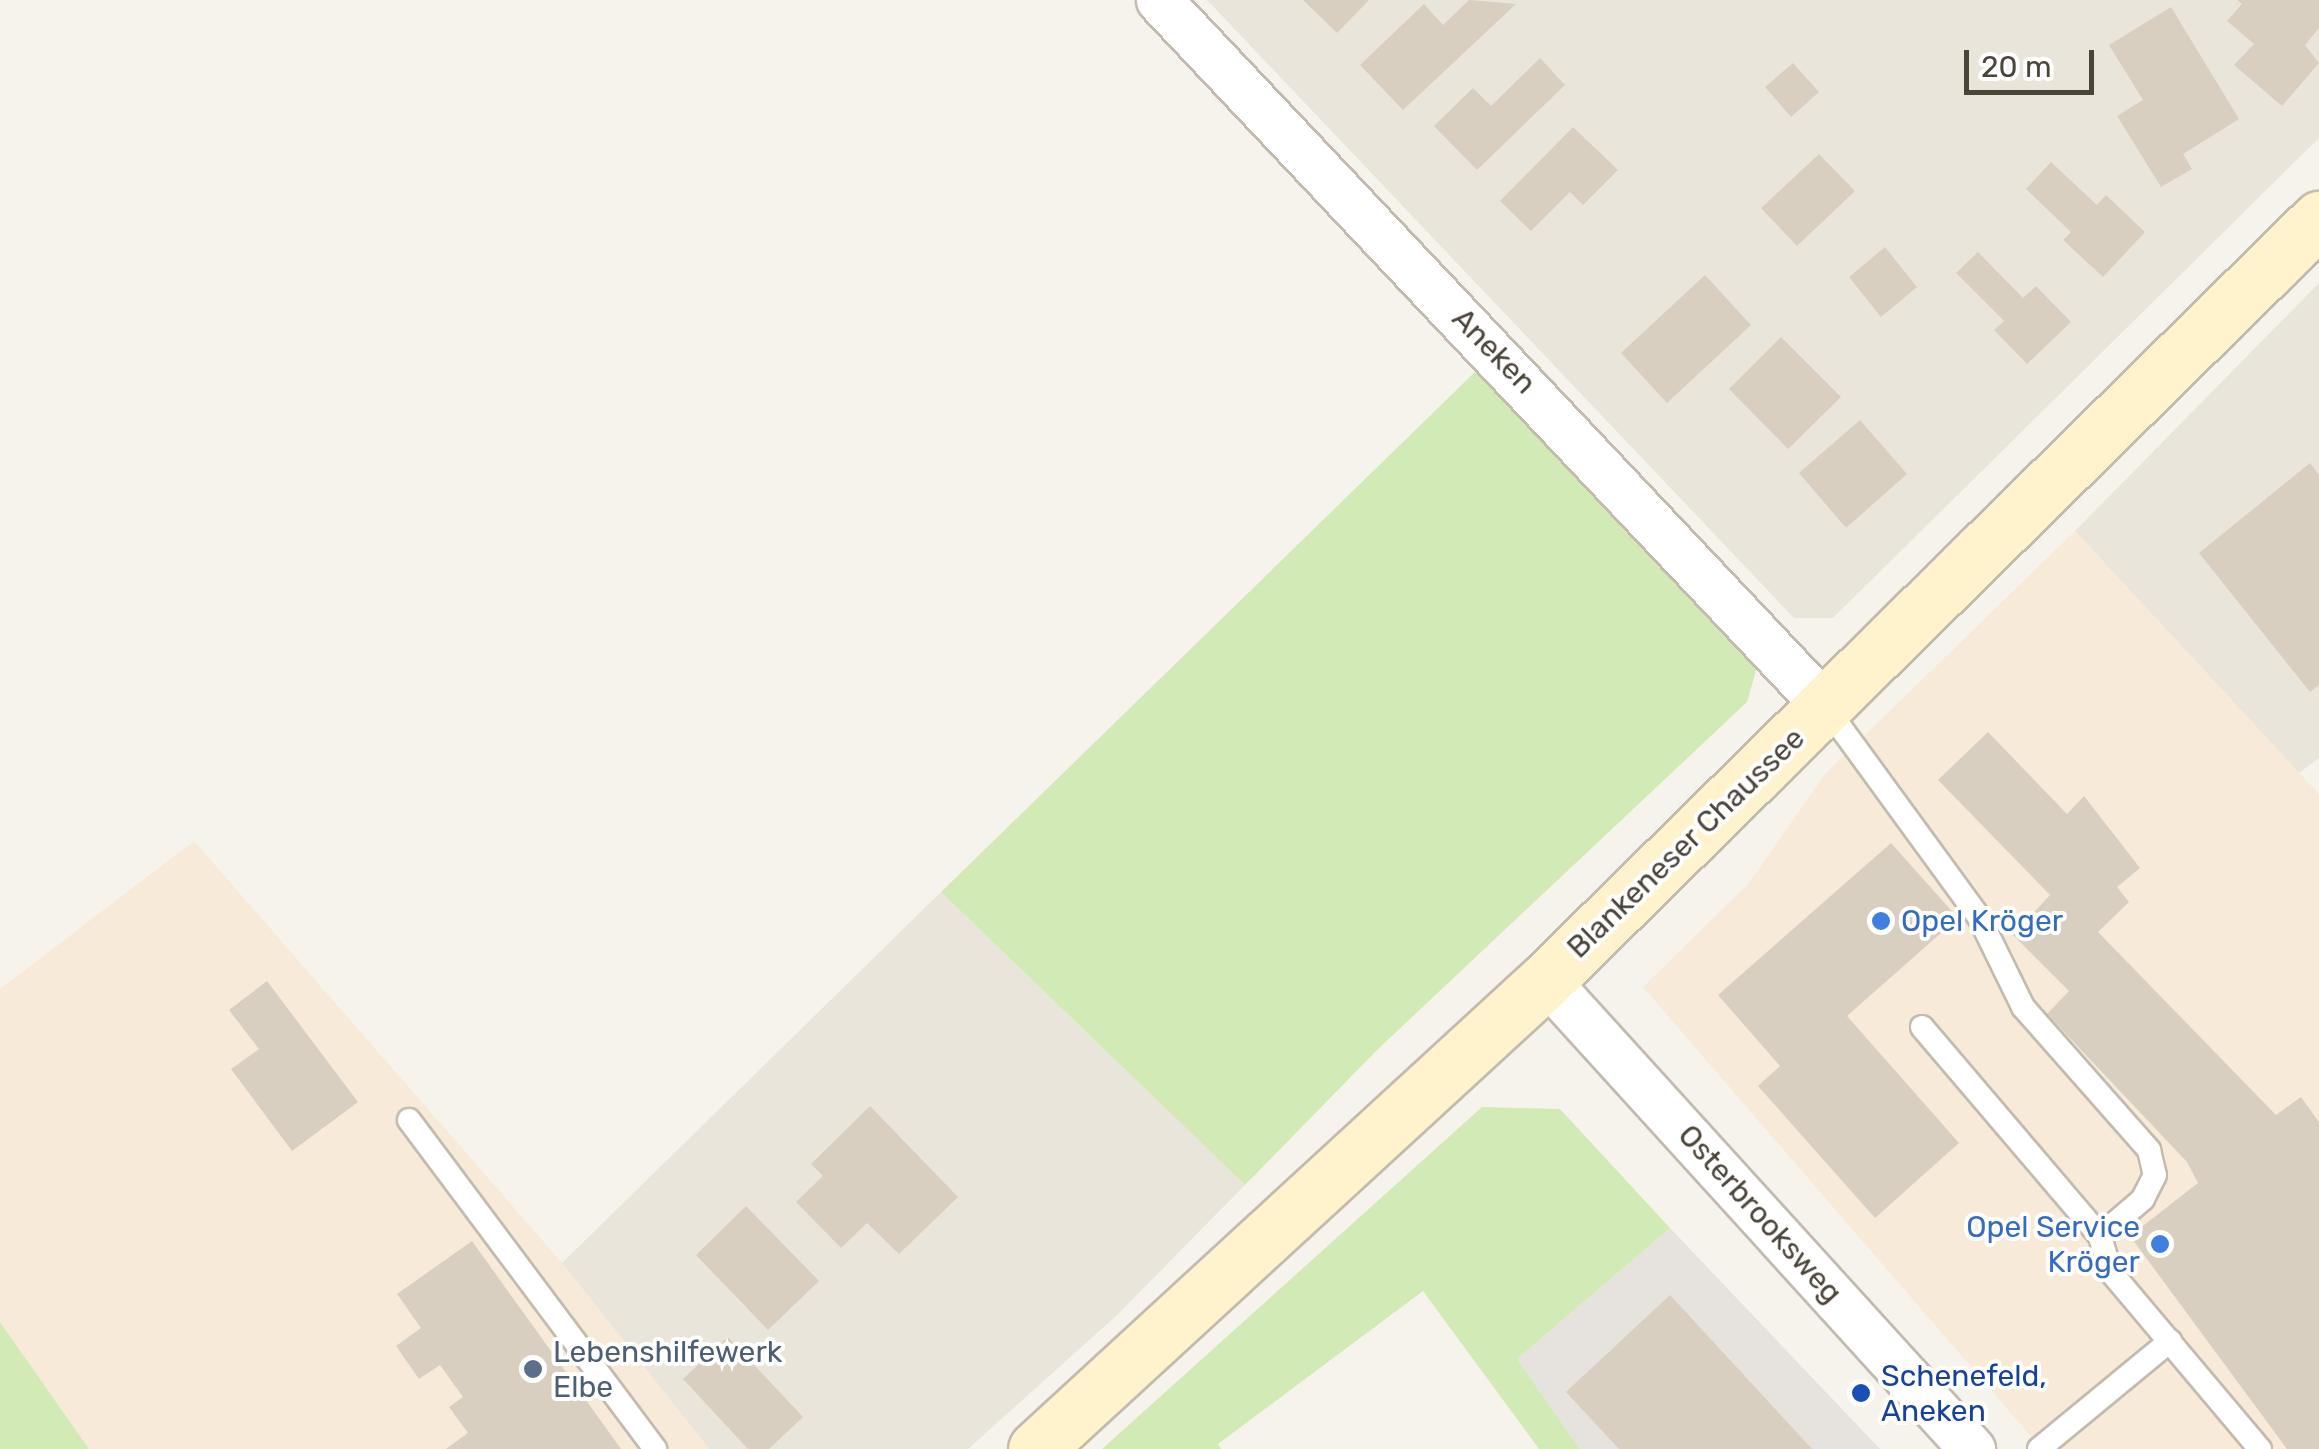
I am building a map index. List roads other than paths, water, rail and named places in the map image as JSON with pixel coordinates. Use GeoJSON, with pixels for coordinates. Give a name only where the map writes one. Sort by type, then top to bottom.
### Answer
{"type":"FeatureCollection","features":[{"type":"Feature","properties":{"kind":"main road","name":"Blankeneser Chaussee"},"geometry":{"type":"LineString","coordinates":[[1036,1449],[1546,980],[2319,220]]}},
{"type":"Feature","properties":{"kind":"street","name":"Aneken"},"geometry":{"type":"LineString","coordinates":[[1159,0],[1825,706]]}},
{"type":"Feature","properties":{"kind":"street","name":"Osterbrooksweg"},"geometry":{"type":"LineString","coordinates":[[1546,980],[1972,1449]]}},
{"type":"Feature","properties":{"kind":"lane"},"geometry":{"type":"LineString","coordinates":[[1825,706],[1979,917],[2023,1007],[2150,1150],[2155,1174],[2142,1199],[2100,1236]]}},
{"type":"Feature","properties":{"kind":"lane"},"geometry":{"type":"LineString","coordinates":[[1922,1027],[2100,1236],[2110,1271],[2260,1449]]}},
{"type":"Feature","properties":{"kind":"lane"},"geometry":{"type":"LineString","coordinates":[[409,1120],[654,1449]]}},
{"type":"Feature","properties":{"kind":"lane"},"geometry":{"type":"LineString","coordinates":[[2039,1449],[2170,1341]]}},
{"type":"Feature","properties":{"kind":"place","name":"Opel Kröger"},"geometry":{"type":"Point","coordinates":[1881,921]}},
{"type":"Feature","properties":{"kind":"place","name":"Opel Service Kröger"},"geometry":{"type":"Point","coordinates":[2160,1244]}},
{"type":"Feature","properties":{"kind":"place","name":"Lebenshilfewerk Elbe"},"geometry":{"type":"Point","coordinates":[533,1369]}},
{"type":"Feature","properties":{"kind":"place","name":"Schenefeld, Aneken"},"geometry":{"type":"Point","coordinates":[1861,1393]}}]}
